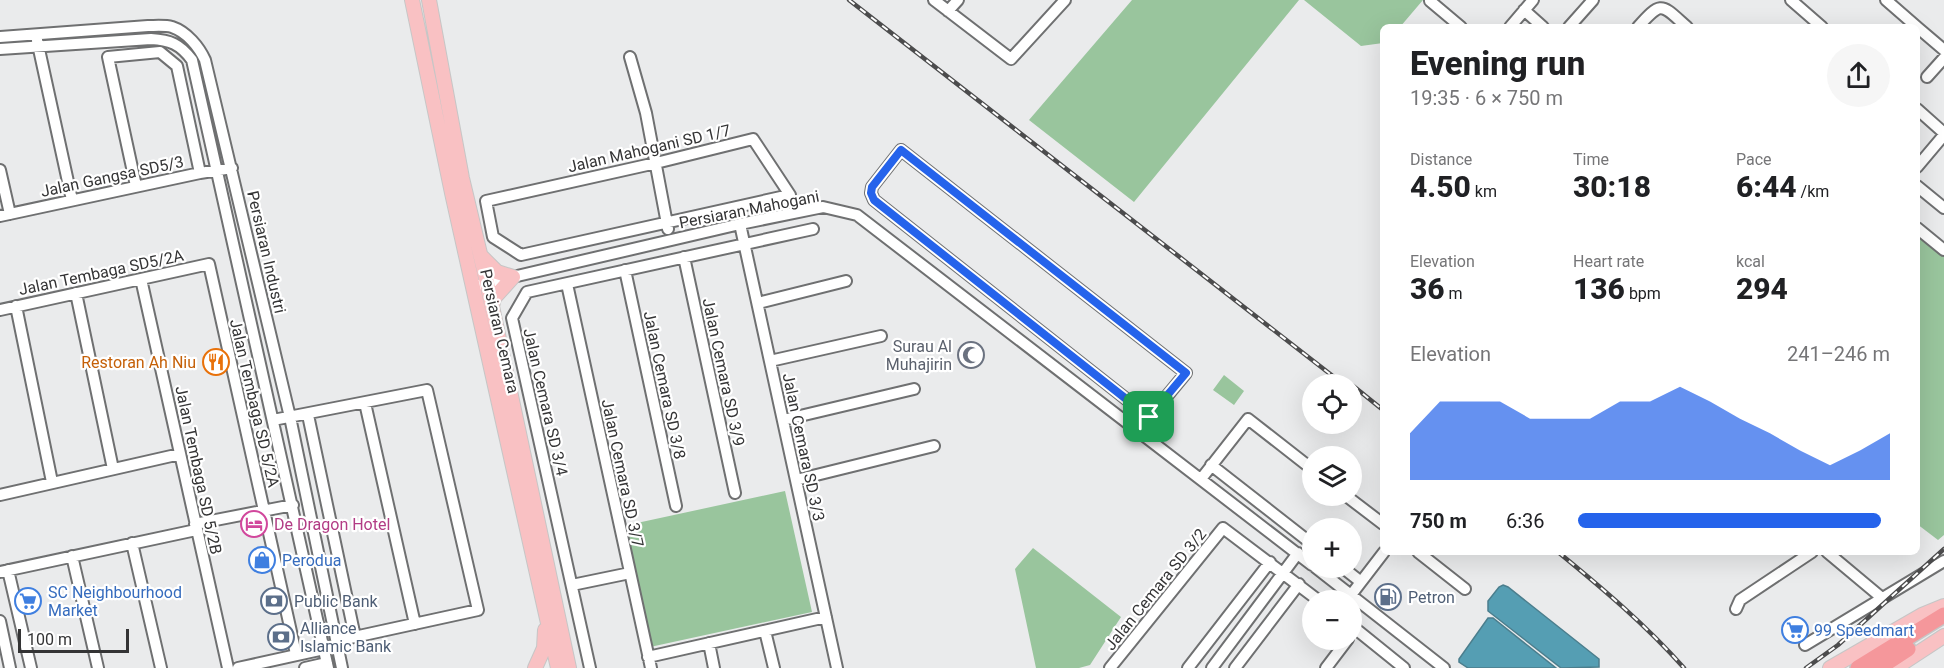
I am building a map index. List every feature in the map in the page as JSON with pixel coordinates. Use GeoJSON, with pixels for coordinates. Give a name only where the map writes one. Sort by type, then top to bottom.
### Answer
{"type":"FeatureCollection","features":[{"type":"Feature","properties":{"kind":"highway"},"geometry":{"type":"LineString","coordinates":[[1858,668],[1944,615]]}},
{"type":"Feature","properties":{"kind":"highway"},"geometry":{"type":"LineString","coordinates":[[1879,668],[1943,637]]}},
{"type":"Feature","properties":{"kind":"main road","name":"Persiaran Cemara"},"geometry":{"type":"LineString","coordinates":[[412,0],[450,182],[481,284],[558,668]]}},
{"type":"Feature","properties":{"kind":"main road","name":"Persiaran Cemara"},"geometry":{"type":"LineString","coordinates":[[429,0],[462,178],[480,256],[481,284],[492,307],[569,668]]}},
{"type":"Feature","properties":{"kind":"main road"},"geometry":{"type":"LineString","coordinates":[[480,256],[497,272],[513,277],[494,298],[492,307]]}},
{"type":"Feature","properties":{"kind":"main road"},"geometry":{"type":"LineString","coordinates":[[1830,668],[1944,602]]}},
{"type":"Feature","properties":{"kind":"main road"},"geometry":{"type":"LineString","coordinates":[[1922,615],[1944,606]]}},
{"type":"Feature","properties":{"kind":"main road"},"geometry":{"type":"LineString","coordinates":[[535,668],[544,648],[546,615]]}},
{"type":"Feature","properties":{"kind":"main road"},"geometry":{"type":"LineString","coordinates":[[1896,668],[1943,637]]}},
{"type":"Feature","properties":{"kind":"street"},"geometry":{"type":"LineString","coordinates":[[934,0],[1011,59],[1065,0]]}},
{"type":"Feature","properties":{"kind":"street"},"geometry":{"type":"LineString","coordinates":[[948,11],[958,0]]}},
{"type":"Feature","properties":{"kind":"street"},"geometry":{"type":"LineString","coordinates":[[1430,0],[1458,24]]}},
{"type":"Feature","properties":{"kind":"street"},"geometry":{"type":"LineString","coordinates":[[1512,24],[1533,0]]}},
{"type":"Feature","properties":{"kind":"street"},"geometry":{"type":"LineString","coordinates":[[1572,24],[1593,0]]}},
{"type":"Feature","properties":{"kind":"street"},"geometry":{"type":"LineString","coordinates":[[1791,0],[1819,24]]}},
{"type":"Feature","properties":{"kind":"street"},"geometry":{"type":"LineString","coordinates":[[1803,10],[1811,0]]}},
{"type":"Feature","properties":{"kind":"street"},"geometry":{"type":"LineString","coordinates":[[1886,0],[1914,24]]}},
{"type":"Feature","properties":{"kind":"street"},"geometry":{"type":"LineString","coordinates":[[1641,24],[1651,12],[1660,7],[1666,8],[1684,24]]}},
{"type":"Feature","properties":{"kind":"street"},"geometry":{"type":"LineString","coordinates":[[1524,10],[1540,24]]}},
{"type":"Feature","properties":{"kind":"street","name":"Persiaran Industri"},"geometry":{"type":"LineString","coordinates":[[0,37],[148,26],[172,27],[200,48],[232,168],[290,417],[342,668]]}},
{"type":"Feature","properties":{"kind":"street"},"geometry":{"type":"LineString","coordinates":[[1920,30],[1944,50]]}},
{"type":"Feature","properties":{"kind":"street"},"geometry":{"type":"LineString","coordinates":[[37,34],[72,200]]}},
{"type":"Feature","properties":{"kind":"street","name":"Persiaran Industri"},"geometry":{"type":"LineString","coordinates":[[0,49],[151,39],[167,40],[177,44],[192,60],[327,666]]}},
{"type":"Feature","properties":{"kind":"street"},"geometry":{"type":"LineString","coordinates":[[136,186],[108,57],[160,52],[177,66],[200,173]]}},
{"type":"Feature","properties":{"kind":"street"},"geometry":{"type":"LineString","coordinates":[[630,57],[646,114],[670,239]]}},
{"type":"Feature","properties":{"kind":"street"},"geometry":{"type":"LineString","coordinates":[[1928,77],[1944,58]]}},
{"type":"Feature","properties":{"kind":"street"},"geometry":{"type":"LineString","coordinates":[[1920,113],[1944,134],[1920,160]]}},
{"type":"Feature","properties":{"kind":"street","name":"Jalan Mahogani SD 1/7"},"geometry":{"type":"LineString","coordinates":[[753,139],[790,195],[521,255],[493,237],[486,201],[656,163],[753,139]]}},
{"type":"Feature","properties":{"kind":"street"},"geometry":{"type":"LineString","coordinates":[[1138,431],[1186,373],[901,150],[872,187],[871,193],[874,200],[1149,417]]}},
{"type":"Feature","properties":{"kind":"street","name":"Jalan Gangsa SD5/3"},"geometry":{"type":"LineString","coordinates":[[5,215],[136,186],[232,168]]}},
{"type":"Feature","properties":{"kind":"street"},"geometry":{"type":"LineString","coordinates":[[0,170],[5,215]]}},
{"type":"Feature","properties":{"kind":"street"},"geometry":{"type":"LineString","coordinates":[[1920,188],[1944,208]]}},
{"type":"Feature","properties":{"kind":"street","name":"Persiaran Mahogani"},"geometry":{"type":"LineString","coordinates":[[481,284],[670,239],[742,234],[824,207],[857,215],[1302,556]]}},
{"type":"Feature","properties":{"kind":"street"},"geometry":{"type":"LineString","coordinates":[[742,234],[813,229]]}},
{"type":"Feature","properties":{"kind":"street"},"geometry":{"type":"LineString","coordinates":[[1920,230],[1944,250]]}},
{"type":"Feature","properties":{"kind":"street","name":"Jalan Cemara SD 3/4"},"geometry":{"type":"LineString","coordinates":[[590,668],[512,318],[528,292],[684,257],[742,234]]}},
{"type":"Feature","properties":{"kind":"street","name":"Jalan Cemara SD 3/3"},"geometry":{"type":"LineString","coordinates":[[742,234],[837,668]]}},
{"type":"Feature","properties":{"kind":"street","name":"Jalan Cemara SD 3/9"},"geometry":{"type":"LineString","coordinates":[[684,257],[735,493]]}},
{"type":"Feature","properties":{"kind":"street","name":"Jalan Tembaga SD5/2A"},"geometry":{"type":"LineString","coordinates":[[0,310],[209,264]]}},
{"type":"Feature","properties":{"kind":"street","name":"Jalan Tembaga SD 5/2A"},"geometry":{"type":"LineString","coordinates":[[209,264],[296,654]]}},
{"type":"Feature","properties":{"kind":"street","name":"Jalan Cemara SD 3/8"},"geometry":{"type":"LineString","coordinates":[[625,270],[676,506]]}},
{"type":"Feature","properties":{"kind":"street","name":"Jalan Tembaga SD 5/2B"},"geometry":{"type":"LineString","coordinates":[[141,279],[228,668]]}},
{"type":"Feature","properties":{"kind":"street"},"geometry":{"type":"LineString","coordinates":[[758,303],[846,281]]}},
{"type":"Feature","properties":{"kind":"street","name":"Jalan Cemara SD 3/7"},"geometry":{"type":"LineString","coordinates":[[567,284],[649,662]]}},
{"type":"Feature","properties":{"kind":"street"},"geometry":{"type":"LineString","coordinates":[[76,293],[113,469]]}},
{"type":"Feature","properties":{"kind":"street"},"geometry":{"type":"LineString","coordinates":[[16,306],[52,482]]}},
{"type":"Feature","properties":{"kind":"street"},"geometry":{"type":"LineString","coordinates":[[770,361],[881,336]]}},
{"type":"Feature","properties":{"kind":"street"},"geometry":{"type":"LineString","coordinates":[[783,420],[914,389]]}},
{"type":"Feature","properties":{"kind":"street"},"geometry":{"type":"LineString","coordinates":[[273,420],[427,390],[478,610],[336,641]]}},
{"type":"Feature","properties":{"kind":"street"},"geometry":{"type":"LineString","coordinates":[[365,402],[415,624]]}},
{"type":"Feature","properties":{"kind":"street"},"geometry":{"type":"LineString","coordinates":[[308,415],[355,637]]}},
{"type":"Feature","properties":{"kind":"street"},"geometry":{"type":"LineString","coordinates":[[1201,479],[1248,419],[1302,461]]}},
{"type":"Feature","properties":{"kind":"street"},"geometry":{"type":"LineString","coordinates":[[796,480],[934,446]]}},
{"type":"Feature","properties":{"kind":"street"},"geometry":{"type":"LineString","coordinates":[[0,495],[180,454]]}},
{"type":"Feature","properties":{"kind":"street"},"geometry":{"type":"LineString","coordinates":[[1211,465],[1302,536]]}},
{"type":"Feature","properties":{"kind":"street"},"geometry":{"type":"LineString","coordinates":[[31,668],[4,571],[132,543],[264,509],[292,505]]}},
{"type":"Feature","properties":{"kind":"street"},"geometry":{"type":"LineString","coordinates":[[1360,506],[1380,522]]}},
{"type":"Feature","properties":{"kind":"street","name":"Jalan Cemara SD 3/2"},"geometry":{"type":"LineString","coordinates":[[1110,668],[1223,528],[1270,562]]}},
{"type":"Feature","properties":{"kind":"street"},"geometry":{"type":"LineString","coordinates":[[132,543],[161,668]]}},
{"type":"Feature","properties":{"kind":"street"},"geometry":{"type":"LineString","coordinates":[[1212,668],[1298,553]]}},
{"type":"Feature","properties":{"kind":"street"},"geometry":{"type":"LineString","coordinates":[[1354,590],[1382,555]]}},
{"type":"Feature","properties":{"kind":"street"},"geometry":{"type":"LineString","coordinates":[[1422,555],[1466,589]]}},
{"type":"Feature","properties":{"kind":"street"},"geometry":{"type":"LineString","coordinates":[[1736,609],[1740,600],[1808,555]]}},
{"type":"Feature","properties":{"kind":"street"},"geometry":{"type":"LineString","coordinates":[[1831,555],[1882,598]]}},
{"type":"Feature","properties":{"kind":"street"},"geometry":{"type":"LineString","coordinates":[[72,556],[98,668]]}},
{"type":"Feature","properties":{"kind":"street"},"geometry":{"type":"LineString","coordinates":[[1805,645],[1944,561]]}},
{"type":"Feature","properties":{"kind":"street"},"geometry":{"type":"LineString","coordinates":[[1188,668],[1270,562],[1306,590]]}},
{"type":"Feature","properties":{"kind":"street"},"geometry":{"type":"LineString","coordinates":[[572,585],[630,573]]}},
{"type":"Feature","properties":{"kind":"street","name":"Persiaran Mahogani"},"geometry":{"type":"LineString","coordinates":[[1330,578],[1346,590]]}},
{"type":"Feature","properties":{"kind":"street"},"geometry":{"type":"LineString","coordinates":[[1356,578],[1361,582]]}},
{"type":"Feature","properties":{"kind":"street"},"geometry":{"type":"LineString","coordinates":[[1235,668],[1299,584]]}},
{"type":"Feature","properties":{"kind":"street","name":"Persiaran Mahogani"},"geometry":{"type":"LineString","coordinates":[[1362,603],[1444,668]]}},
{"type":"Feature","properties":{"kind":"street"},"geometry":{"type":"LineString","coordinates":[[649,662],[709,643],[826,617]]}},
{"type":"Feature","properties":{"kind":"street"},"geometry":{"type":"LineString","coordinates":[[0,621],[10,668]]}},
{"type":"Feature","properties":{"kind":"street"},"geometry":{"type":"LineString","coordinates":[[765,631],[774,668]]}},
{"type":"Feature","properties":{"kind":"street"},"geometry":{"type":"LineString","coordinates":[[1362,637],[1404,668]]}},
{"type":"Feature","properties":{"kind":"street"},"geometry":{"type":"LineString","coordinates":[[709,643],[714,668]]}},
{"type":"Feature","properties":{"kind":"street"},"geometry":{"type":"LineString","coordinates":[[238,668],[324,649]]}},
{"type":"Feature","properties":{"kind":"street"},"geometry":{"type":"LineString","coordinates":[[1326,668],[1340,650]]}},
{"type":"Feature","properties":{"kind":"street"},"geometry":{"type":"LineString","coordinates":[[305,668],[327,666]]}},
{"type":"Feature","properties":{"kind":"green space"},"geometry":{"type":"Polygon","coordinates":[[[1132,0],[1299,0],[1134,202],[1029,120],[1132,0]]]}},
{"type":"Feature","properties":{"kind":"green space"},"geometry":{"type":"Polygon","coordinates":[[[1304,0],[1423,0],[1403,24],[1380,24],[1380,43],[1361,46],[1304,0]]]}},
{"type":"Feature","properties":{"kind":"green space"},"geometry":{"type":"Polygon","coordinates":[[[1920,236],[1944,255],[1944,535],[1938,540],[1920,526],[1920,236]]]}},
{"type":"Feature","properties":{"kind":"green space"},"geometry":{"type":"Polygon","coordinates":[[[1224,375],[1244,391],[1234,405],[1213,390],[1224,375]]]}},
{"type":"Feature","properties":{"kind":"green space"},"geometry":{"type":"Polygon","coordinates":[[[785,491],[812,612],[650,647],[623,526],[785,491]]]}},
{"type":"Feature","properties":{"kind":"green space"},"geometry":{"type":"Polygon","coordinates":[[[1033,548],[1121,617],[1090,665],[1079,668],[1036,668],[1015,569],[1033,548]]]}},
{"type":"Feature","properties":{"kind":"water"},"geometry":{"type":"Polygon","coordinates":[[[1503,585],[1599,659],[1599,667],[1561,668],[1488,611],[1488,601],[1503,585]]]}},
{"type":"Feature","properties":{"kind":"water"},"geometry":{"type":"Polygon","coordinates":[[[1488,618],[1493,618],[1556,668],[1468,668],[1459,662],[1488,618]]]}},
{"type":"Feature","properties":{"kind":"railway"},"geometry":{"type":"LineString","coordinates":[[849,0],[1330,374]]}},
{"type":"Feature","properties":{"kind":"railway"},"geometry":{"type":"LineString","coordinates":[[1362,393],[1380,408]]}},
{"type":"Feature","properties":{"kind":"railway"},"geometry":{"type":"LineString","coordinates":[[1806,668],[1838,645],[1944,549]]}},
{"type":"Feature","properties":{"kind":"railway"},"geometry":{"type":"LineString","coordinates":[[1562,555],[1639,622],[1684,668]]}},
{"type":"Feature","properties":{"kind":"place","name":"Surau Al Muhajirin"},"geometry":{"type":"Point","coordinates":[971,355]}},
{"type":"Feature","properties":{"kind":"place","name":"Restoran Ah Niu"},"geometry":{"type":"Point","coordinates":[216,362]}},
{"type":"Feature","properties":{"kind":"place","name":"De Dragon Hotel"},"geometry":{"type":"Point","coordinates":[254,524]}},
{"type":"Feature","properties":{"kind":"place","name":"Perodua"},"geometry":{"type":"Point","coordinates":[262,560]}},
{"type":"Feature","properties":{"kind":"place","name":"Petron"},"geometry":{"type":"Point","coordinates":[1388,597]}},
{"type":"Feature","properties":{"kind":"place","name":"SC Neighbourhood Market"},"geometry":{"type":"Point","coordinates":[28,601]}},
{"type":"Feature","properties":{"kind":"place","name":"Public Bank"},"geometry":{"type":"Point","coordinates":[274,601]}},
{"type":"Feature","properties":{"kind":"place","name":"99 Speedmart"},"geometry":{"type":"Point","coordinates":[1795,630]}},
{"type":"Feature","properties":{"kind":"place","name":"Alliance Islamic Bank"},"geometry":{"type":"Point","coordinates":[281,637]}},
{"type":"Feature","properties":{"kind":"route"},"geometry":{"type":"LineString","coordinates":[[901,150],[1186,373],[1149,417],[874,200],[871,193],[872,187],[901,150]]}}]}
